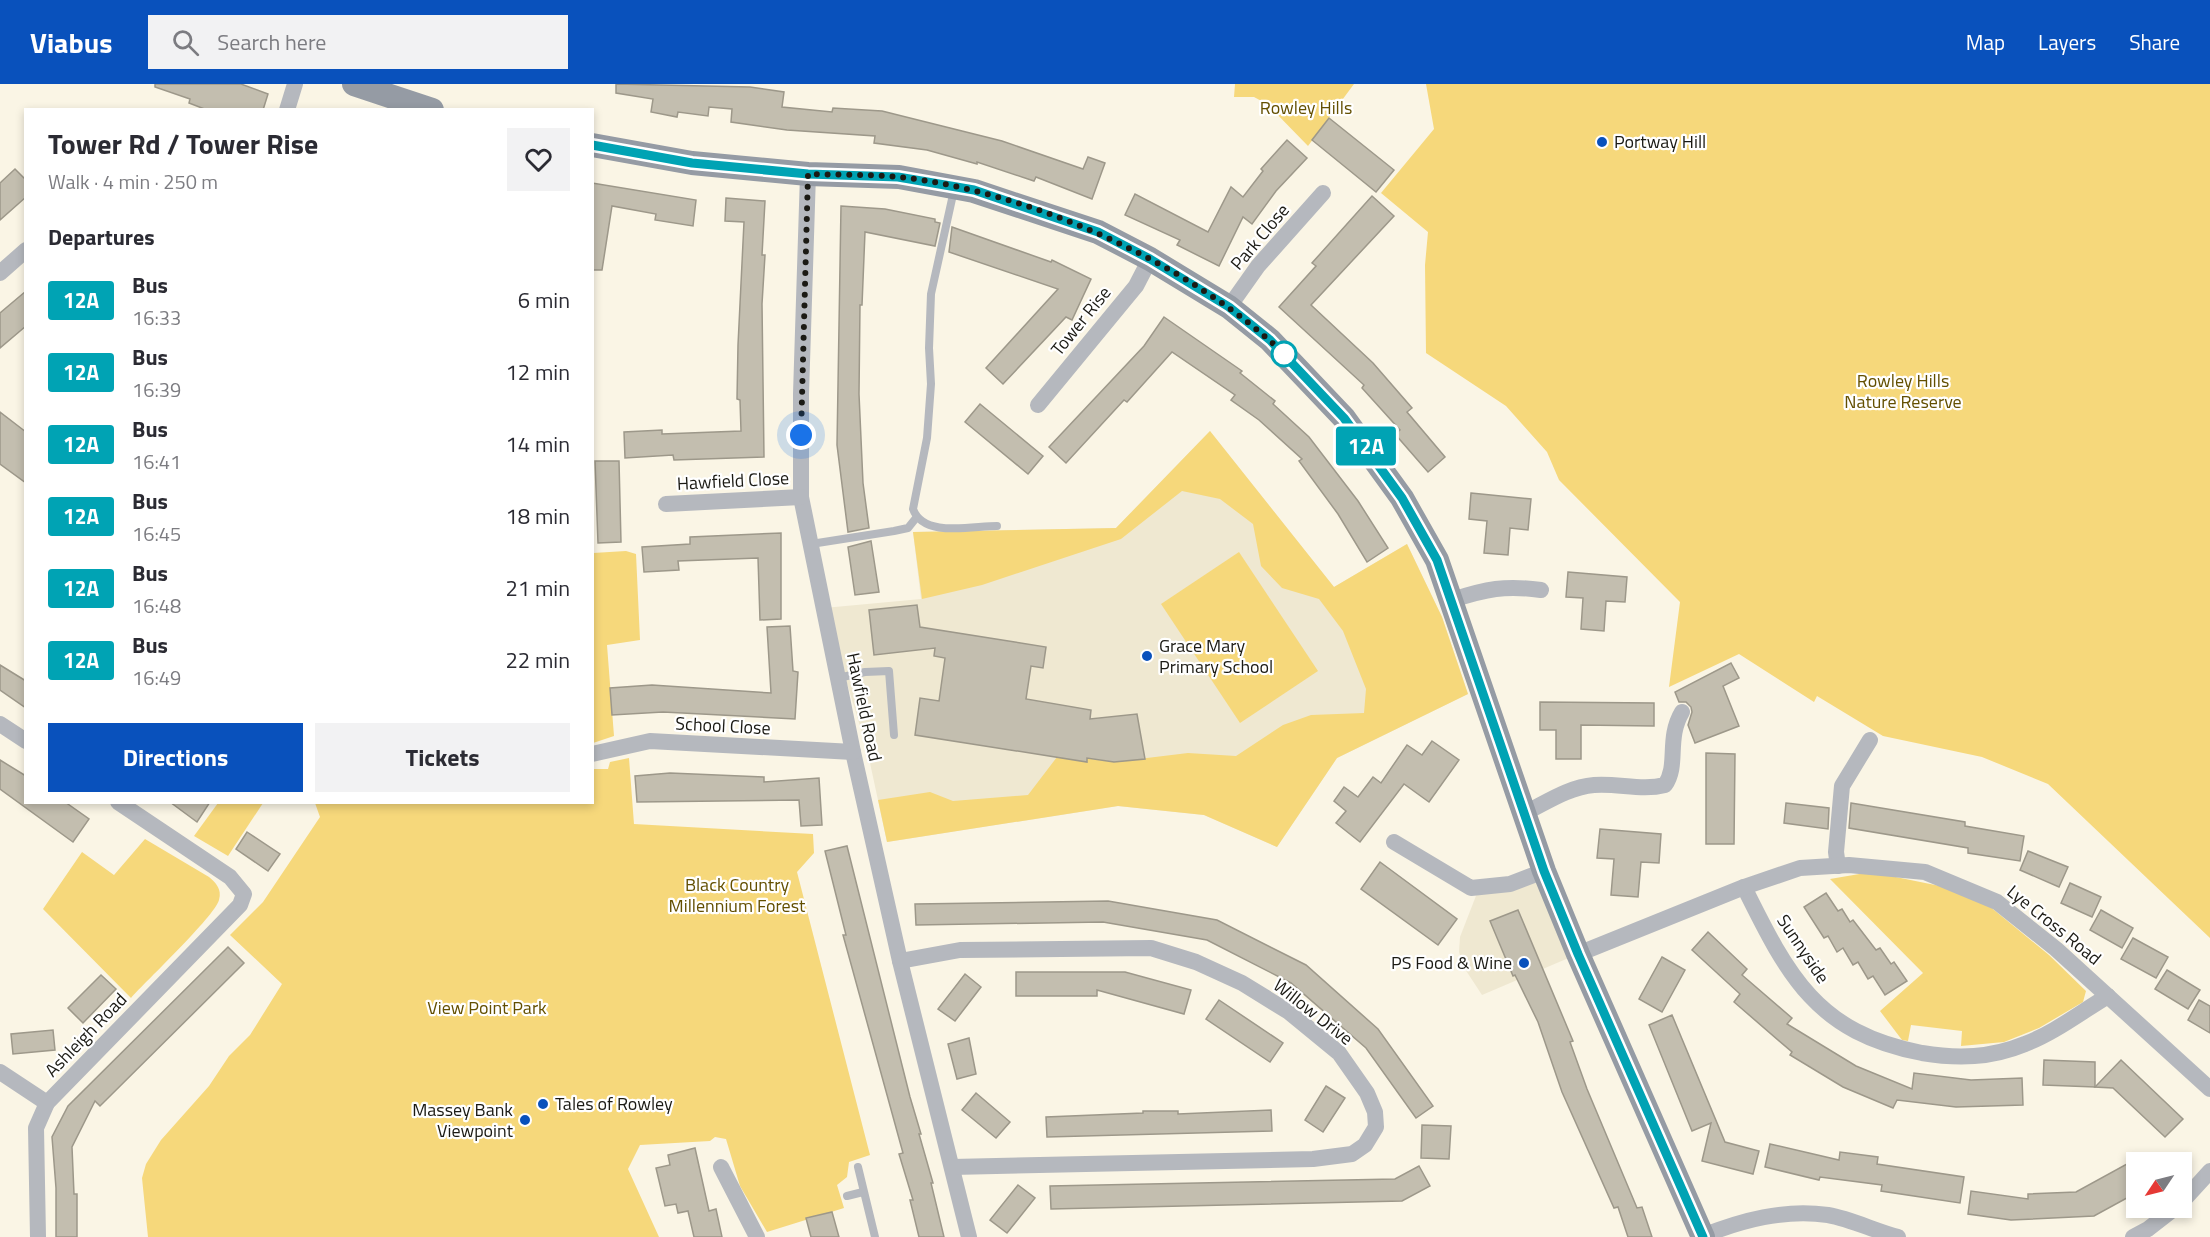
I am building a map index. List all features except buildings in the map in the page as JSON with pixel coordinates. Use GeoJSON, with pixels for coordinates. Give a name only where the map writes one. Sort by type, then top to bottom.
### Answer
{"type":"FeatureCollection","features":[{"type":"Feature","properties":{"kind":"street"},"geometry":{"type":"LineString","coordinates":[[288,108],[295,84]]}},
{"type":"Feature","properties":{"kind":"street"},"geometry":{"type":"LineString","coordinates":[[354,84],[426,108]]}},
{"type":"Feature","properties":{"kind":"street"},"geometry":{"type":"LineString","coordinates":[[594,144],[692,163],[808,174],[898,177],[974,190],[1098,232],[1150,259],[1229,307],[1270,340],[1344,418],[1402,498],[1437,560],[1544,871],[1702,1237],[1738,1222],[1781,1213],[1828,1216],[1898,1237]]}},
{"type":"Feature","properties":{"kind":"street","name":"Hawfield Road"},"geometry":{"type":"LineString","coordinates":[[808,174],[801,394],[801,497],[853,752],[900,961],[969,1237]]}},
{"type":"Feature","properties":{"kind":"street","name":"Park Close"},"geometry":{"type":"LineString","coordinates":[[1229,307],[1258,266],[1323,193]]}},
{"type":"Feature","properties":{"kind":"street"},"geometry":{"type":"LineString","coordinates":[[0,273],[24,252]]}},
{"type":"Feature","properties":{"kind":"street","name":"Tower Rise"},"geometry":{"type":"LineString","coordinates":[[1038,405],[1136,285],[1150,259]]}},
{"type":"Feature","properties":{"kind":"street","name":"Hawfield Close"},"geometry":{"type":"LineString","coordinates":[[666,504],[801,497]]}},
{"type":"Feature","properties":{"kind":"street"},"geometry":{"type":"LineString","coordinates":[[1452,600],[1490,588],[1515,586],[1541,590]]}},
{"type":"Feature","properties":{"kind":"street"},"geometry":{"type":"LineString","coordinates":[[1525,813],[1572,789],[1595,784],[1654,788],[1665,785],[1672,775],[1671,740],[1682,712]]}},
{"type":"Feature","properties":{"kind":"street"},"geometry":{"type":"LineString","coordinates":[[0,724],[24,740]]}},
{"type":"Feature","properties":{"kind":"street"},"geometry":{"type":"LineString","coordinates":[[1838,866],[1836,852],[1842,786],[1870,740]]}},
{"type":"Feature","properties":{"kind":"street","name":"School Close"},"geometry":{"type":"LineString","coordinates":[[594,754],[650,741],[853,752]]}},
{"type":"Feature","properties":{"kind":"street","name":"Ashleigh Road"},"geometry":{"type":"LineString","coordinates":[[38,1237],[36,1128],[47,1103],[240,905],[244,894],[230,877],[121,804]]}},
{"type":"Feature","properties":{"kind":"street"},"geometry":{"type":"LineString","coordinates":[[1394,842],[1471,888],[1510,884],[1544,871]]}},
{"type":"Feature","properties":{"kind":"street","name":"Lye Cross Road"},"geometry":{"type":"LineString","coordinates":[[1578,954],[1744,887],[1800,868],[1838,866],[1925,872],[1997,902],[2108,996],[2210,1089]]}},
{"type":"Feature","properties":{"kind":"street","name":"Sunnyside"},"geometry":{"type":"LineString","coordinates":[[1744,887],[1771,942],[1806,993],[1837,1022],[1889,1047],[1967,1058],[1992,1055],[2026,1044],[2108,996]]}},
{"type":"Feature","properties":{"kind":"street","name":"Willow Drive"},"geometry":{"type":"LineString","coordinates":[[900,961],[960,950],[1105,947],[1150,948],[1196,962],[1242,983],[1288,1012],[1339,1053],[1367,1093],[1375,1112],[1376,1127],[1365,1145],[1352,1154],[1313,1160],[952,1167]]}},
{"type":"Feature","properties":{"kind":"street"},"geometry":{"type":"LineString","coordinates":[[0,1072],[47,1103]]}},
{"type":"Feature","properties":{"kind":"street"},"geometry":{"type":"LineString","coordinates":[[721,1167],[757,1237]]}},
{"type":"Feature","properties":{"kind":"street"},"geometry":{"type":"LineString","coordinates":[[2192,1191],[2210,1171]]}},
{"type":"Feature","properties":{"kind":"street"},"geometry":{"type":"LineString","coordinates":[[2133,1237],[2162,1218]]}},
{"type":"Feature","properties":{"kind":"lane"},"geometry":{"type":"LineString","coordinates":[[954,187],[931,294],[928,348],[931,384],[927,438],[913,509],[916,518],[924,525],[938,527],[997,526]]}},
{"type":"Feature","properties":{"kind":"lane"},"geometry":{"type":"LineString","coordinates":[[811,544],[908,528],[916,518]]}},
{"type":"Feature","properties":{"kind":"lane"},"geometry":{"type":"LineString","coordinates":[[838,678],[866,672],[889,671],[894,735]]}},
{"type":"Feature","properties":{"kind":"lane"},"geometry":{"type":"LineString","coordinates":[[858,1167],[875,1237]]}},
{"type":"Feature","properties":{"kind":"lane"},"geometry":{"type":"LineString","coordinates":[[847,1196],[863,1192]]}},
{"type":"Feature","properties":{"kind":"shaded area","name":"Grace Mary Primary School"},"geometry":{"type":"Polygon","coordinates":[[[1210,431],[1334,587],[1407,544],[1442,617],[1468,694],[1337,758],[1277,847],[1204,815],[1118,806],[887,842],[867,749],[824,608],[921,599],[913,532],[1116,528],[1210,431]]]}},
{"type":"Feature","properties":{"kind":"shaded area"},"geometry":{"type":"Polygon","coordinates":[[[1544,871],[1578,954],[1482,995],[1463,966],[1459,952],[1460,937],[1479,888],[1544,871]]]}},
{"type":"Feature","properties":{"kind":"green space","name":"Rowley Hills"},"geometry":{"type":"Polygon","coordinates":[[[1235,84],[1354,84],[1308,146],[1267,104],[1254,97],[1234,97],[1235,84]]]}},
{"type":"Feature","properties":{"kind":"green space","name":"Rowley Hills Nature Reserve"},"geometry":{"type":"Polygon","coordinates":[[[1426,84],[2210,84],[2210,938],[2048,784],[1982,757],[1883,736],[1817,696],[1814,702],[1739,654],[1669,687],[1680,602],[1559,480],[1547,452],[1506,406],[1426,353],[1425,265],[1428,232],[1381,193],[1434,129],[1426,84]]]}},
{"type":"Feature","properties":{"kind":"green space"},"geometry":{"type":"Polygon","coordinates":[[[1210,431],[1334,587],[1407,544],[1442,617],[1468,694],[1337,758],[1277,847],[1204,815],[1118,806],[887,842],[878,800],[930,792],[953,801],[1028,795],[1057,757],[1086,762],[1087,758],[1114,762],[1188,753],[1236,756],[1283,725],[1311,715],[1364,713],[1366,689],[1343,631],[1319,599],[1282,588],[1261,566],[1253,524],[1220,499],[1182,491],[1121,539],[982,585],[922,599],[913,532],[1116,528],[1210,431]]]}},
{"type":"Feature","properties":{"kind":"green space"},"geometry":{"type":"Polygon","coordinates":[[[626,551],[636,554],[640,640],[607,645],[614,736],[594,743],[594,553],[626,551]]]}},
{"type":"Feature","properties":{"kind":"green space"},"geometry":{"type":"Polygon","coordinates":[[[1239,552],[1318,671],[1240,723],[1161,604],[1239,552]]]}},
{"type":"Feature","properties":{"kind":"green space","name":"View Point Park"},"geometry":{"type":"Polygon","coordinates":[[[629,758],[634,824],[813,834],[814,853],[797,872],[870,1155],[849,1162],[847,1177],[837,1185],[844,1208],[767,1232],[740,1186],[726,1139],[715,1137],[710,1141],[640,1145],[628,1169],[659,1237],[148,1237],[142,1178],[146,1164],[161,1140],[209,1086],[229,1056],[250,1035],[282,984],[230,935],[263,902],[320,817],[315,804],[594,804],[594,769],[608,769],[610,762],[629,758]]]}},
{"type":"Feature","properties":{"kind":"green space"},"geometry":{"type":"Polygon","coordinates":[[[217,804],[262,804],[228,856],[194,836],[217,804]]]}},
{"type":"Feature","properties":{"kind":"green space"},"geometry":{"type":"Polygon","coordinates":[[[145,839],[209,877],[218,887],[220,896],[205,920],[131,998],[43,909],[82,852],[114,875],[145,839]]]}},
{"type":"Feature","properties":{"kind":"green space"},"geometry":{"type":"Polygon","coordinates":[[[1871,872],[1940,886],[1988,905],[2049,955],[2086,991],[2083,1002],[2039,1028],[2004,1042],[1961,1046],[1962,1031],[1911,1025],[1908,1041],[1902,1040],[1880,1011],[1923,973],[1830,879],[1871,872]]]}},
{"type":"Feature","properties":{"kind":"bus line","name":"12A"},"geometry":{"type":"LineString","coordinates":[[594,145],[692,163],[808,174],[898,177],[974,190],[1098,232],[1150,259],[1229,307],[1270,340],[1318,388],[1367,448],[1402,498],[1437,560],[1544,871],[1578,954],[1703,1237]]}},
{"type":"Feature","properties":{"kind":"place","name":"Portway Hill"},"geometry":{"type":"Point","coordinates":[1602,142]}},
{"type":"Feature","properties":{"kind":"place","name":"Grace Mary Primary School"},"geometry":{"type":"Point","coordinates":[1147,656]}},
{"type":"Feature","properties":{"kind":"place","name":"PS Food & Wine"},"geometry":{"type":"Point","coordinates":[1524,963]}},
{"type":"Feature","properties":{"kind":"place","name":"Tales of Rowley"},"geometry":{"type":"Point","coordinates":[543,1104]}},
{"type":"Feature","properties":{"kind":"place","name":"Massey Bank Viewpoint"},"geometry":{"type":"Point","coordinates":[525,1120]}},
{"type":"Feature","properties":{"kind":"route"},"geometry":{"type":"LineString","coordinates":[[801,435],[808,174],[898,177],[974,190],[1098,232],[1150,259],[1229,307],[1286,356],[1284,354]]}},
{"type":"Feature","properties":{"kind":"park label","name":"Black Country Millennium Forest"},"geometry":{"type":"Point","coordinates":[737,895]}}]}
